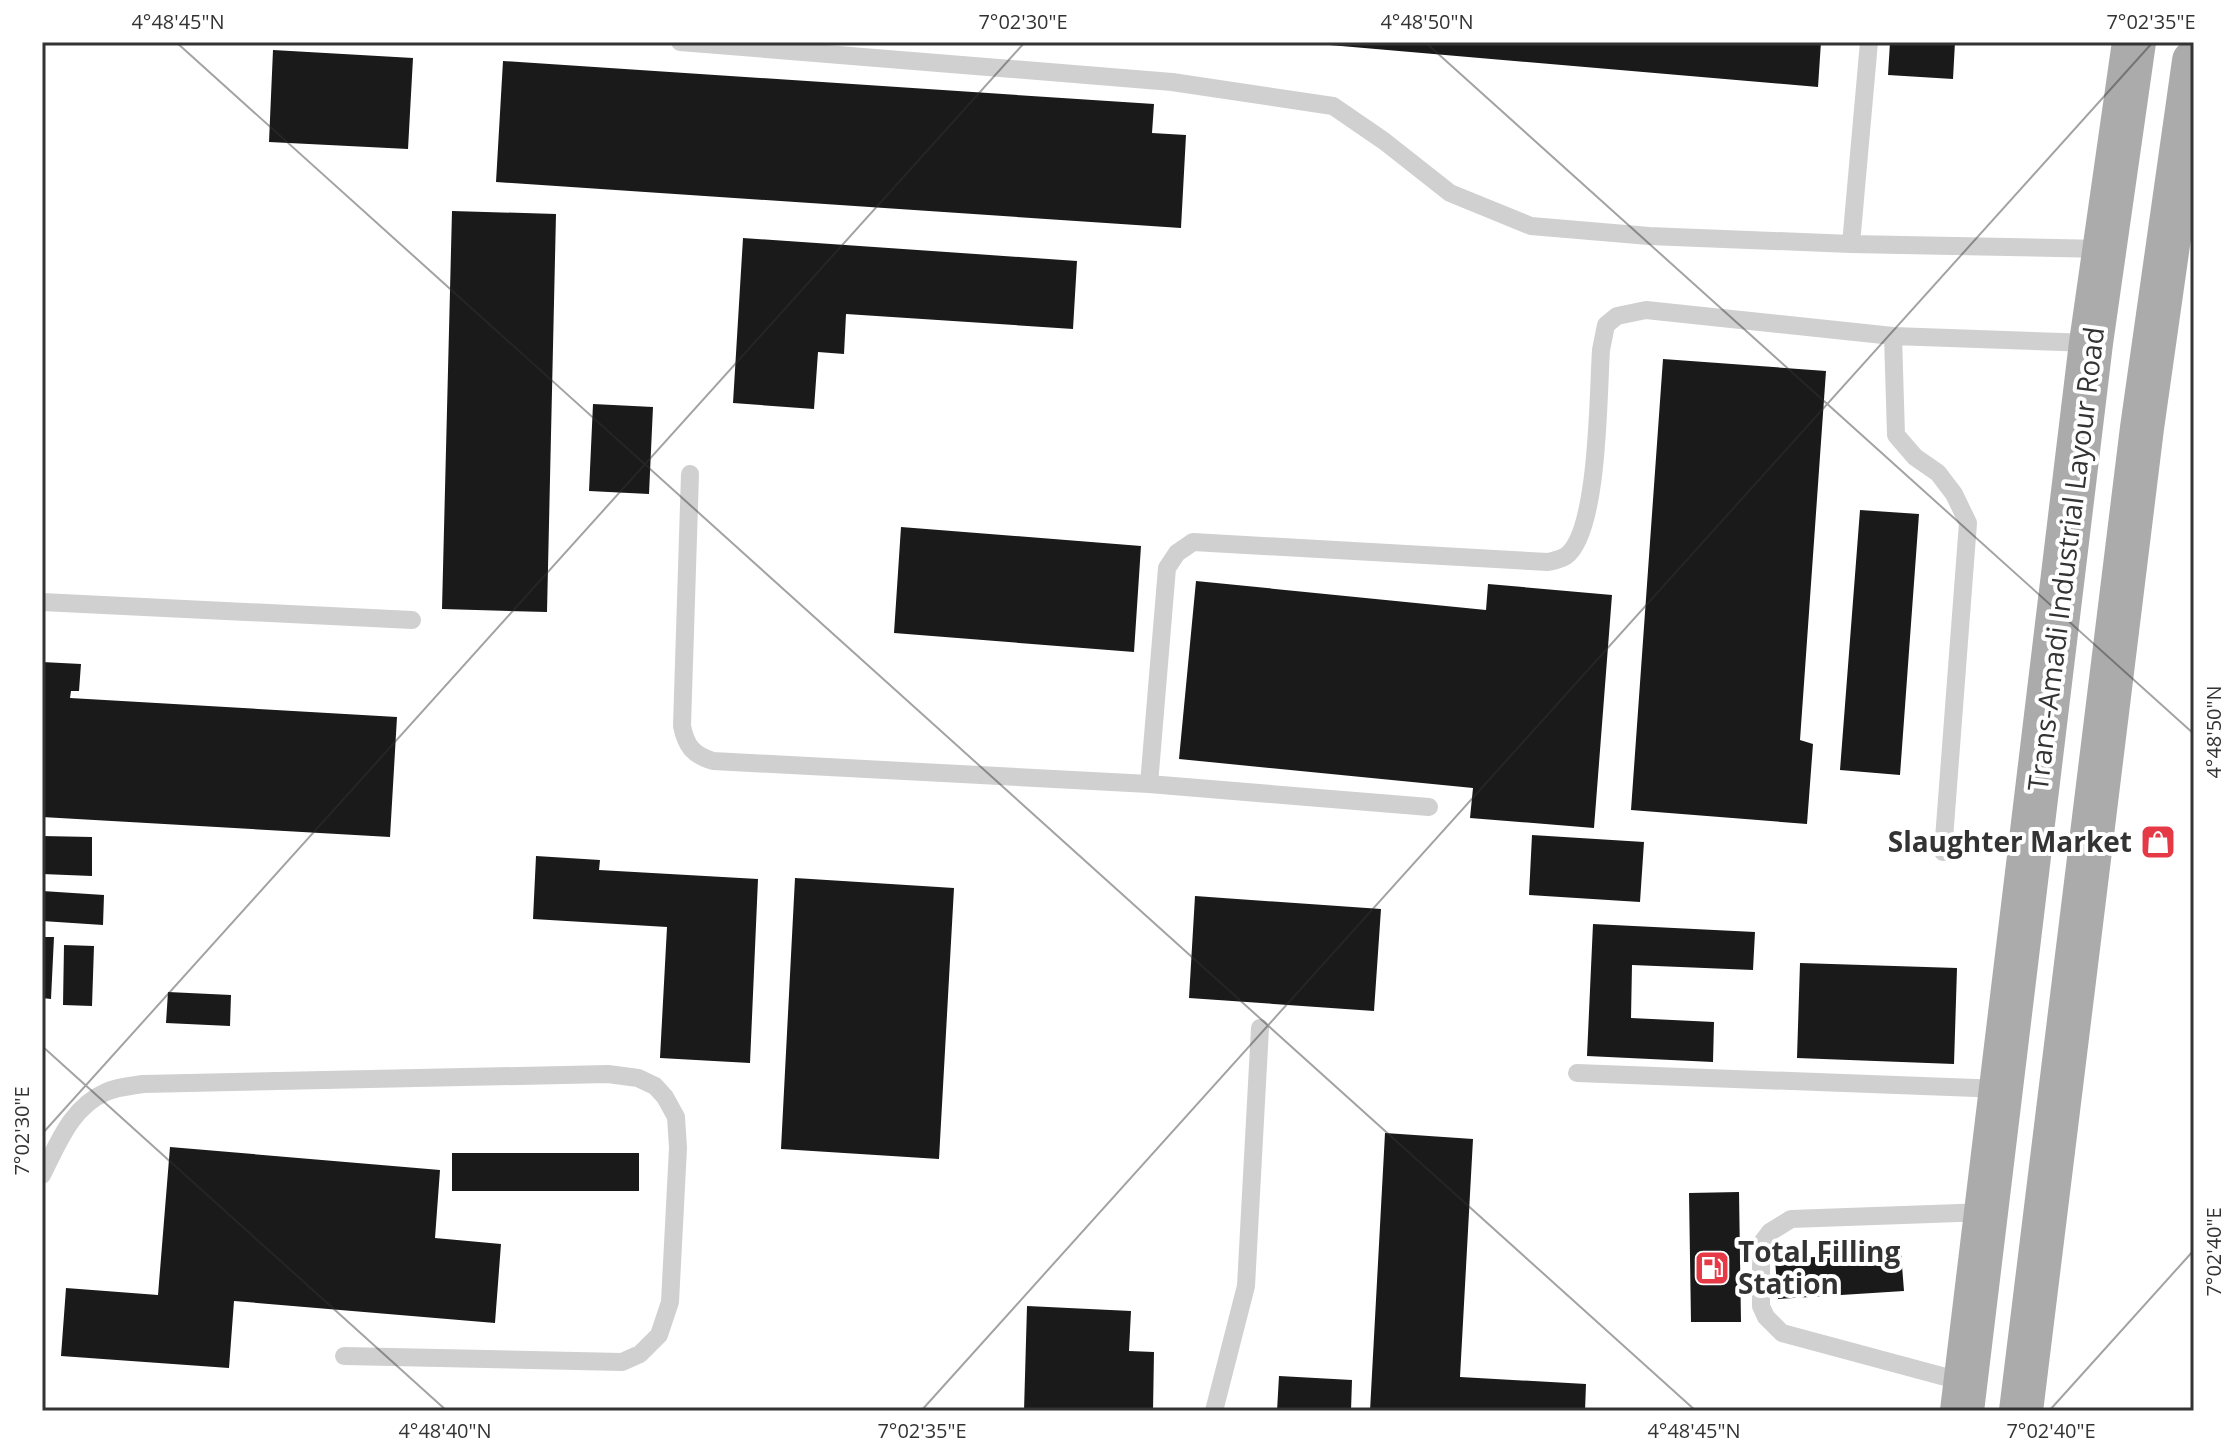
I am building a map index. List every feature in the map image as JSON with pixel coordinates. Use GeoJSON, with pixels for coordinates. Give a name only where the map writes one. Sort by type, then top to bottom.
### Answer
{"type":"FeatureCollection","features":[{"type":"Feature","properties":{"kind":"main road","name":"Trans-Amadi Industrial Layour Road"},"geometry":{"type":"LineString","coordinates":[[1958,1385],[1987,1212],[2091,343],[2134,42]]}},
{"type":"Feature","properties":{"kind":"main road"},"geometry":{"type":"LineString","coordinates":[[2021,1411],[2142,428],[2194,61]]}},
{"type":"Feature","properties":{"kind":"main road"},"geometry":{"type":"LineString","coordinates":[[2027,1368],[2035,1411]]}},
{"type":"Feature","properties":{"kind":"lane"},"geometry":{"type":"LineString","coordinates":[[680,42],[1172,82],[1333,106],[1450,193],[1531,226],[1649,236],[2104,249]]}},
{"type":"Feature","properties":{"kind":"lane"},"geometry":{"type":"LineString","coordinates":[[1851,244],[1869,42]]}},
{"type":"Feature","properties":{"kind":"lane"},"geometry":{"type":"LineString","coordinates":[[1149,784],[1167,568],[1177,553],[1193,542],[1548,562],[1566,556],[1579,539],[1589,509],[1601,350],[1606,325],[1617,316],[1646,310],[1893,336],[2091,343]]}},
{"type":"Feature","properties":{"kind":"lane"},"geometry":{"type":"LineString","coordinates":[[1893,336],[1896,435],[1915,457],[1938,473],[1954,494],[1968,523],[1943,852]]}},
{"type":"Feature","properties":{"kind":"lane"},"geometry":{"type":"LineString","coordinates":[[690,474],[682,726],[686,744],[697,756],[713,761],[1149,784],[1429,807]]}},
{"type":"Feature","properties":{"kind":"lane"},"geometry":{"type":"LineString","coordinates":[[42,602],[412,620]]}},
{"type":"Feature","properties":{"kind":"lane"},"geometry":{"type":"LineString","coordinates":[[1214,1411],[1246,1286],[1260,1028]]}},
{"type":"Feature","properties":{"kind":"lane"},"geometry":{"type":"LineString","coordinates":[[1577,1073],[2003,1089]]}},
{"type":"Feature","properties":{"kind":"lane"},"geometry":{"type":"LineString","coordinates":[[42,1175],[67,1125],[87,1102],[108,1091],[143,1084],[608,1074],[638,1078],[655,1086],[665,1097],[676,1117],[678,1148],[670,1302],[659,1335],[640,1354],[622,1362],[344,1356]]}},
{"type":"Feature","properties":{"kind":"lane"},"geometry":{"type":"LineString","coordinates":[[1958,1385],[1782,1333],[1766,1317],[1761,1306],[1761,1244],[1770,1232],[1791,1219],[1987,1212]]}},
{"type":"Feature","properties":{"kind":"building"},"geometry":{"type":"Polygon","coordinates":[[[1318,42],[1821,42],[1818,87],[1318,42]]]}},
{"type":"Feature","properties":{"kind":"building"},"geometry":{"type":"Polygon","coordinates":[[[1890,42],[1955,42],[1953,79],[1888,75],[1890,42]]]}},
{"type":"Feature","properties":{"kind":"building"},"geometry":{"type":"Polygon","coordinates":[[[273,50],[413,58],[408,149],[269,142],[273,50]]]}},
{"type":"Feature","properties":{"kind":"building"},"geometry":{"type":"Polygon","coordinates":[[[503,61],[1154,104],[1152,133],[1186,135],[1181,228],[496,182],[503,61]]]}},
{"type":"Feature","properties":{"kind":"building"},"geometry":{"type":"Polygon","coordinates":[[[452,211],[556,214],[547,612],[442,609],[452,211]]]}},
{"type":"Feature","properties":{"kind":"building"},"geometry":{"type":"Polygon","coordinates":[[[743,238],[1077,261],[1073,329],[846,314],[844,354],[818,352],[814,409],[733,403],[743,238]]]}},
{"type":"Feature","properties":{"kind":"building"},"geometry":{"type":"Polygon","coordinates":[[[1663,359],[1826,371],[1800,740],[1813,744],[1807,824],[1631,810],[1663,359]]]}},
{"type":"Feature","properties":{"kind":"building"},"geometry":{"type":"Polygon","coordinates":[[[593,404],[653,407],[649,494],[589,491],[593,404]]]}},
{"type":"Feature","properties":{"kind":"building"},"geometry":{"type":"Polygon","coordinates":[[[1860,510],[1919,514],[1900,775],[1840,770],[1860,510]]]}},
{"type":"Feature","properties":{"kind":"building"},"geometry":{"type":"Polygon","coordinates":[[[901,527],[1141,546],[1134,652],[894,633],[901,527]]]}},
{"type":"Feature","properties":{"kind":"building"},"geometry":{"type":"Polygon","coordinates":[[[1196,581],[1486,610],[1488,584],[1612,595],[1594,828],[1470,818],[1473,788],[1179,759],[1196,581]]]}},
{"type":"Feature","properties":{"kind":"building"},"geometry":{"type":"Polygon","coordinates":[[[42,662],[81,664],[79,691],[71,691],[70,698],[397,717],[390,837],[42,817],[42,662]]]}},
{"type":"Feature","properties":{"kind":"building"},"geometry":{"type":"Polygon","coordinates":[[[1532,835],[1644,842],[1640,902],[1529,895],[1532,835]]]}},
{"type":"Feature","properties":{"kind":"building"},"geometry":{"type":"Polygon","coordinates":[[[42,836],[92,837],[92,876],[42,874],[42,836]]]}},
{"type":"Feature","properties":{"kind":"building"},"geometry":{"type":"Polygon","coordinates":[[[536,856],[600,860],[599,870],[758,879],[750,1063],[660,1058],[667,927],[533,919],[536,856]]]}},
{"type":"Feature","properties":{"kind":"building"},"geometry":{"type":"Polygon","coordinates":[[[795,878],[954,888],[939,1159],[781,1149],[795,878]]]}},
{"type":"Feature","properties":{"kind":"building"},"geometry":{"type":"Polygon","coordinates":[[[42,891],[104,895],[103,925],[42,921],[42,891]]]}},
{"type":"Feature","properties":{"kind":"building"},"geometry":{"type":"Polygon","coordinates":[[[1195,896],[1381,909],[1374,1011],[1189,998],[1195,896]]]}},
{"type":"Feature","properties":{"kind":"building"},"geometry":{"type":"Polygon","coordinates":[[[1593,924],[1755,932],[1753,970],[1632,965],[1631,1018],[1714,1022],[1713,1062],[1587,1056],[1593,924]]]}},
{"type":"Feature","properties":{"kind":"building"},"geometry":{"type":"Polygon","coordinates":[[[42,937],[54,937],[51,999],[42,998],[42,937]]]}},
{"type":"Feature","properties":{"kind":"building"},"geometry":{"type":"Polygon","coordinates":[[[64,945],[94,946],[92,1006],[63,1005],[64,945]]]}},
{"type":"Feature","properties":{"kind":"building"},"geometry":{"type":"Polygon","coordinates":[[[1800,963],[1957,968],[1954,1064],[1797,1058],[1800,963]]]}},
{"type":"Feature","properties":{"kind":"building"},"geometry":{"type":"Polygon","coordinates":[[[168,992],[231,995],[230,1026],[166,1023],[168,992]]]}},
{"type":"Feature","properties":{"kind":"building"},"geometry":{"type":"Polygon","coordinates":[[[1385,1133],[1473,1139],[1460,1377],[1586,1384],[1585,1411],[1370,1411],[1385,1133]]]}},
{"type":"Feature","properties":{"kind":"building"},"geometry":{"type":"Polygon","coordinates":[[[170,1147],[440,1170],[435,1238],[501,1244],[495,1323],[234,1301],[229,1368],[61,1356],[66,1288],[158,1295],[170,1147]]]}},
{"type":"Feature","properties":{"kind":"building"},"geometry":{"type":"Polygon","coordinates":[[[452,1153],[639,1153],[639,1191],[452,1191],[452,1153]]]}},
{"type":"Feature","properties":{"kind":"building"},"geometry":{"type":"Polygon","coordinates":[[[1739,1192],[1741,1322],[1691,1322],[1689,1193],[1739,1192]]]}},
{"type":"Feature","properties":{"kind":"building"},"geometry":{"type":"Polygon","coordinates":[[[1901,1253],[1904,1291],[1778,1299],[1775,1259],[1901,1253]]]}},
{"type":"Feature","properties":{"kind":"building"},"geometry":{"type":"Polygon","coordinates":[[[1027,1306],[1131,1311],[1129,1351],[1154,1352],[1153,1411],[1024,1411],[1027,1306]]]}},
{"type":"Feature","properties":{"kind":"building"},"geometry":{"type":"Polygon","coordinates":[[[1279,1376],[1352,1380],[1351,1411],[1277,1411],[1279,1376]]]}},
{"type":"Feature","properties":{"kind":"place","name":"Slaughter Market"},"geometry":{"type":"Point","coordinates":[2158,842]}},
{"type":"Feature","properties":{"kind":"place","name":"Total Filling Station"},"geometry":{"type":"Point","coordinates":[1712,1268]}}]}
